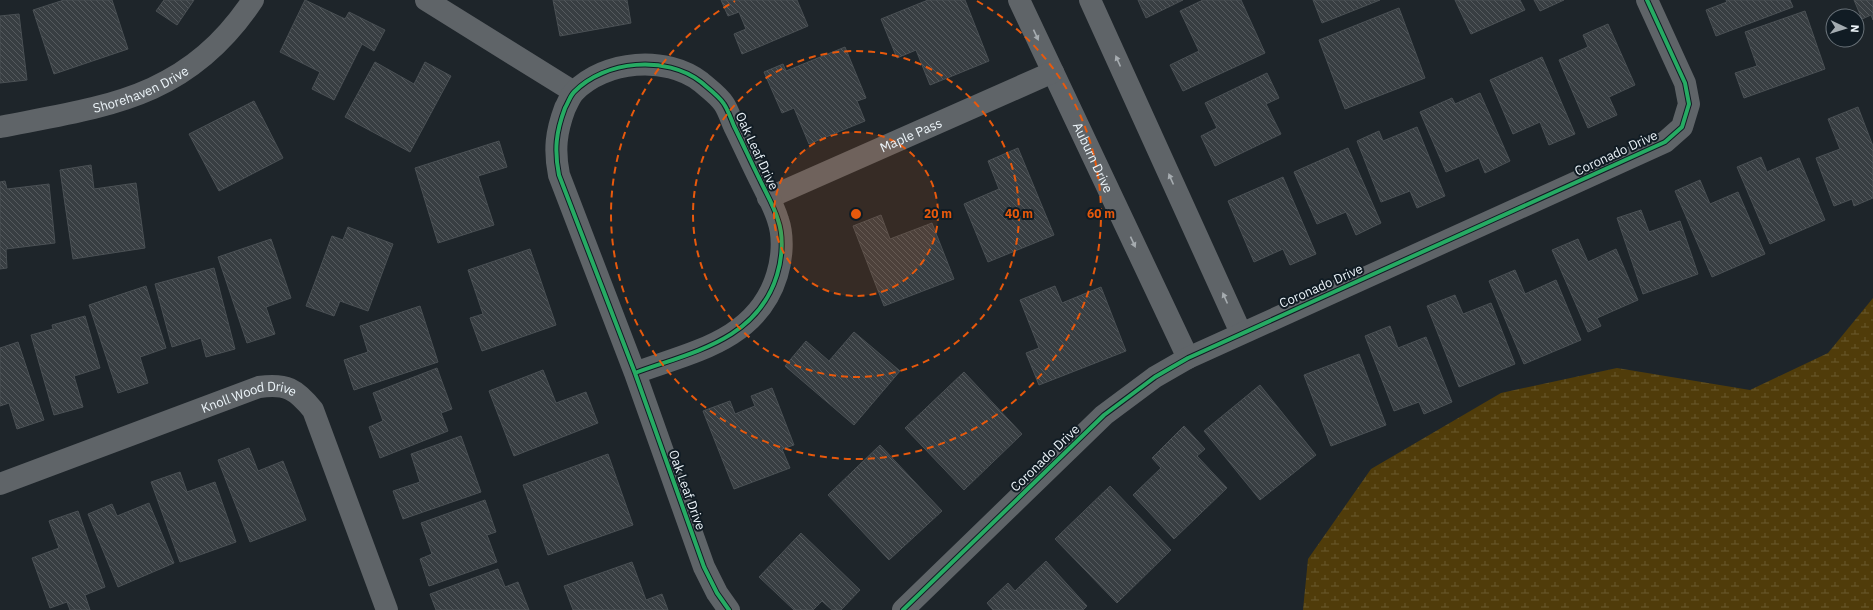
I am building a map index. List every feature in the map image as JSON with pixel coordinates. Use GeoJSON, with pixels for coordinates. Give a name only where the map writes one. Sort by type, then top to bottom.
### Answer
{"type":"FeatureCollection","features":[{"type":"Feature","properties":{"kind":"street","name":"Shorehaven Drive"},"geometry":{"type":"LineString","coordinates":[[0,128],[102,107],[140,95],[159,86],[193,64],[224,38],[253,0]]}},
{"type":"Feature","properties":{"kind":"street"},"geometry":{"type":"LineString","coordinates":[[426,0],[574,92]]}},
{"type":"Feature","properties":{"kind":"street","name":"Auburn Drive"},"geometry":{"type":"LineString","coordinates":[[1019,0],[1188,358]]}},
{"type":"Feature","properties":{"kind":"street"},"geometry":{"type":"LineString","coordinates":[[1090,0],[1241,333]]}},
{"type":"Feature","properties":{"kind":"street","name":"Coronado Drive"},"geometry":{"type":"LineString","coordinates":[[903,610],[1104,415],[1155,377],[1188,358],[1241,333],[1664,142],[1682,127],[1689,104],[1684,82],[1647,0]]}},
{"type":"Feature","properties":{"kind":"street","name":"Oak Leaf Drive"},"geometry":{"type":"LineString","coordinates":[[634,373],[720,342],[748,324],[758,312],[774,284],[781,252],[778,220],[724,103],[701,82],[688,74],[659,65],[628,65],[599,75],[574,92],[558,127],[556,156],[559,175],[634,373],[704,567],[716,592],[729,610]]}},
{"type":"Feature","properties":{"kind":"street","name":"Maple Pass"},"geometry":{"type":"LineString","coordinates":[[768,198],[1053,72]]}},
{"type":"Feature","properties":{"kind":"street","name":"Knoll Wood Drive"},"geometry":{"type":"LineString","coordinates":[[0,484],[259,387],[273,385],[287,387],[299,394],[313,410],[387,610]]}},
{"type":"Feature","properties":{"kind":"green space"},"geometry":{"type":"Polygon","coordinates":[[[1873,298],[1873,610],[1303,610],[1308,559],[1371,469],[1501,393],[1617,368],[1750,390],[1828,353],[1873,298]]]}},
{"type":"Feature","properties":{"kind":"building"},"geometry":{"type":"Polygon","coordinates":[[[64,0],[112,0],[128,49],[54,74],[33,10],[64,0]]]}},
{"type":"Feature","properties":{"kind":"building"},"geometry":{"type":"Polygon","coordinates":[[[164,0],[194,0],[177,25],[156,11],[164,0]]]}},
{"type":"Feature","properties":{"kind":"building"},"geometry":{"type":"Polygon","coordinates":[[[305,0],[345,19],[349,12],[385,30],[374,51],[362,44],[334,100],[312,89],[320,72],[280,52],[305,0]]]}},
{"type":"Feature","properties":{"kind":"building"},"geometry":{"type":"Polygon","coordinates":[[[553,0],[627,0],[631,23],[560,36],[553,0]]]}},
{"type":"Feature","properties":{"kind":"building"},"geometry":{"type":"Polygon","coordinates":[[[721,0],[797,0],[808,26],[742,54],[734,34],[746,29],[739,12],[728,16],[721,0]]]}},
{"type":"Feature","properties":{"kind":"building"},"geometry":{"type":"Polygon","coordinates":[[[928,0],[965,0],[989,61],[930,85],[916,50],[897,58],[881,19],[928,0]]]}},
{"type":"Feature","properties":{"kind":"building"},"geometry":{"type":"Polygon","coordinates":[[[1138,0],[1183,0],[1146,18],[1138,0]]]}},
{"type":"Feature","properties":{"kind":"building"},"geometry":{"type":"Polygon","coordinates":[[[1203,0],[1241,0],[1265,53],[1183,91],[1170,65],[1199,51],[1180,11],[1203,0]]]}},
{"type":"Feature","properties":{"kind":"building"},"geometry":{"type":"Polygon","coordinates":[[[1313,0],[1380,0],[1322,23],[1313,0]]]}},
{"type":"Feature","properties":{"kind":"building"},"geometry":{"type":"Polygon","coordinates":[[[1455,0],[1520,0],[1525,10],[1471,34],[1455,0]]]}},
{"type":"Feature","properties":{"kind":"building"},"geometry":{"type":"Polygon","coordinates":[[[1534,0],[1564,0],[1540,11],[1534,0]]]}},
{"type":"Feature","properties":{"kind":"building"},"geometry":{"type":"Polygon","coordinates":[[[1726,0],[1790,0],[1793,7],[1716,36],[1706,10],[1727,2],[1726,0]]]}},
{"type":"Feature","properties":{"kind":"building"},"geometry":{"type":"Polygon","coordinates":[[[1854,0],[1873,0],[1873,20],[1871,15],[1865,18],[1865,8],[1857,8],[1854,0]]]}},
{"type":"Feature","properties":{"kind":"building"},"geometry":{"type":"Polygon","coordinates":[[[1399,8],[1425,78],[1345,109],[1319,40],[1399,8]]]}},
{"type":"Feature","properties":{"kind":"building"},"geometry":{"type":"Polygon","coordinates":[[[1805,11],[1825,69],[1744,98],[1735,73],[1757,66],[1745,32],[1805,11]]]}},
{"type":"Feature","properties":{"kind":"building"},"geometry":{"type":"Polygon","coordinates":[[[19,14],[27,80],[0,83],[0,16],[19,14]]]}},
{"type":"Feature","properties":{"kind":"building"},"geometry":{"type":"Polygon","coordinates":[[[1608,24],[1635,85],[1609,97],[1617,115],[1588,128],[1559,60],[1588,47],[1583,35],[1608,24]]]}},
{"type":"Feature","properties":{"kind":"building"},"geometry":{"type":"Polygon","coordinates":[[[845,47],[866,98],[857,101],[865,121],[809,144],[794,108],[782,113],[764,72],[783,64],[786,71],[845,47]]]}},
{"type":"Feature","properties":{"kind":"building"},"geometry":{"type":"Polygon","coordinates":[[[1542,57],[1575,134],[1549,145],[1540,122],[1513,134],[1490,80],[1542,57]]]}},
{"type":"Feature","properties":{"kind":"building"},"geometry":{"type":"Polygon","coordinates":[[[375,62],[414,84],[425,62],[451,76],[410,152],[345,117],[375,62]]]}},
{"type":"Feature","properties":{"kind":"building"},"geometry":{"type":"Polygon","coordinates":[[[1267,73],[1279,98],[1266,104],[1281,134],[1215,166],[1201,136],[1217,128],[1205,103],[1267,73]]]}},
{"type":"Feature","properties":{"kind":"building"},"geometry":{"type":"Polygon","coordinates":[[[1480,93],[1510,161],[1485,173],[1479,158],[1446,172],[1420,112],[1452,98],[1455,104],[1480,93]]]}},
{"type":"Feature","properties":{"kind":"building"},"geometry":{"type":"Polygon","coordinates":[[[254,101],[283,158],[219,191],[189,134],[254,101]]]}},
{"type":"Feature","properties":{"kind":"building"},"geometry":{"type":"Polygon","coordinates":[[[1858,107],[1873,146],[1873,198],[1854,206],[1852,199],[1834,206],[1816,158],[1840,149],[1828,119],[1858,107]]]}},
{"type":"Feature","properties":{"kind":"building"},"geometry":{"type":"Polygon","coordinates":[[[1417,127],[1445,196],[1417,208],[1410,191],[1381,202],[1357,141],[1379,131],[1383,141],[1417,127]]]}},
{"type":"Feature","properties":{"kind":"building"},"geometry":{"type":"Polygon","coordinates":[[[499,141],[507,167],[478,176],[494,225],[438,243],[415,168],[499,141]]]}},
{"type":"Feature","properties":{"kind":"building"},"geometry":{"type":"Polygon","coordinates":[[[1018,148],[1054,235],[988,262],[964,204],[999,189],[988,161],[1018,148]]]}},
{"type":"Feature","properties":{"kind":"building"},"geometry":{"type":"Polygon","coordinates":[[[1348,148],[1381,223],[1356,235],[1346,212],[1317,224],[1294,172],[1348,148]]]}},
{"type":"Feature","properties":{"kind":"building"},"geometry":{"type":"Polygon","coordinates":[[[1761,157],[1767,172],[1799,158],[1825,220],[1770,244],[1737,167],[1761,157]]]}},
{"type":"Feature","properties":{"kind":"building"},"geometry":{"type":"Polygon","coordinates":[[[91,165],[94,189],[136,183],[145,248],[73,259],[60,170],[91,165]]]}},
{"type":"Feature","properties":{"kind":"building"},"geometry":{"type":"Polygon","coordinates":[[[1283,177],[1316,254],[1290,265],[1283,249],[1254,262],[1228,201],[1283,177]]]}},
{"type":"Feature","properties":{"kind":"building"},"geometry":{"type":"Polygon","coordinates":[[[1700,180],[1710,204],[1738,192],[1765,254],[1712,277],[1675,191],[1700,180]]]}},
{"type":"Feature","properties":{"kind":"building"},"geometry":{"type":"Polygon","coordinates":[[[5,181],[7,189],[49,184],[55,243],[6,249],[7,268],[0,269],[0,182],[5,181]]]}},
{"type":"Feature","properties":{"kind":"building"},"geometry":{"type":"Polygon","coordinates":[[[1641,210],[1649,232],[1680,221],[1698,274],[1643,294],[1617,218],[1641,210]]]}},
{"type":"Feature","properties":{"kind":"building"},"geometry":{"type":"Polygon","coordinates":[[[881,215],[890,239],[932,223],[954,279],[884,306],[853,226],[881,215]]]}},
{"type":"Feature","properties":{"kind":"building"},"geometry":{"type":"Polygon","coordinates":[[[348,227],[393,244],[368,311],[340,301],[334,316],[306,306],[332,236],[343,240],[348,227]]]}},
{"type":"Feature","properties":{"kind":"building"},"geometry":{"type":"Polygon","coordinates":[[[271,239],[291,298],[266,307],[275,334],[247,343],[218,257],[271,239]]]}},
{"type":"Feature","properties":{"kind":"building"},"geometry":{"type":"Polygon","coordinates":[[[1578,239],[1588,262],[1616,249],[1638,300],[1597,318],[1601,326],[1588,332],[1552,250],[1578,239]]]}},
{"type":"Feature","properties":{"kind":"building"},"geometry":{"type":"Polygon","coordinates":[[[530,249],[556,325],[482,351],[470,318],[483,314],[468,270],[530,249]]]}},
{"type":"Feature","properties":{"kind":"building"},"geometry":{"type":"Polygon","coordinates":[[[214,268],[235,349],[206,357],[201,338],[172,347],[155,284],[214,268]]]}},
{"type":"Feature","properties":{"kind":"building"},"geometry":{"type":"Polygon","coordinates":[[[1515,270],[1525,294],[1556,280],[1581,340],[1524,364],[1489,281],[1515,270]]]}},
{"type":"Feature","properties":{"kind":"building"},"geometry":{"type":"Polygon","coordinates":[[[146,286],[166,348],[140,357],[148,383],[118,393],[89,305],[146,286]]]}},
{"type":"Feature","properties":{"kind":"building"},"geometry":{"type":"Polygon","coordinates":[[[1055,286],[1062,303],[1101,287],[1126,351],[1039,385],[1026,353],[1039,348],[1020,300],[1055,286]]]}},
{"type":"Feature","properties":{"kind":"building"},"geometry":{"type":"Polygon","coordinates":[[[1455,295],[1463,314],[1491,303],[1515,364],[1459,387],[1427,306],[1455,295]]]}},
{"type":"Feature","properties":{"kind":"building"},"geometry":{"type":"Polygon","coordinates":[[[420,306],[438,362],[354,390],[344,360],[368,352],[360,326],[420,306]]]}},
{"type":"Feature","properties":{"kind":"building"},"geometry":{"type":"Polygon","coordinates":[[[85,316],[100,368],[74,376],[83,407],[54,415],[31,335],[53,329],[52,325],[85,316]]]}},
{"type":"Feature","properties":{"kind":"building"},"geometry":{"type":"Polygon","coordinates":[[[1390,326],[1398,348],[1426,337],[1452,402],[1424,414],[1419,402],[1394,411],[1365,336],[1390,326]]]}},
{"type":"Feature","properties":{"kind":"building"},"geometry":{"type":"Polygon","coordinates":[[[854,332],[900,371],[854,425],[785,366],[806,341],[829,361],[854,332]]]}},
{"type":"Feature","properties":{"kind":"building"},"geometry":{"type":"Polygon","coordinates":[[[18,342],[44,420],[17,429],[9,403],[0,406],[0,348],[18,342]]]}},
{"type":"Feature","properties":{"kind":"building"},"geometry":{"type":"Polygon","coordinates":[[[1359,354],[1386,425],[1331,446],[1304,375],[1359,354]]]}},
{"type":"Feature","properties":{"kind":"building"},"geometry":{"type":"Polygon","coordinates":[[[437,368],[452,409],[441,413],[448,431],[380,458],[369,427],[383,421],[373,393],[437,368]]]}},
{"type":"Feature","properties":{"kind":"building"},"geometry":{"type":"Polygon","coordinates":[[[543,370],[556,403],[586,392],[598,423],[514,456],[489,391],[543,370]]]}},
{"type":"Feature","properties":{"kind":"building"},"geometry":{"type":"Polygon","coordinates":[[[964,372],[1022,434],[964,490],[905,428],[964,372]]]}},
{"type":"Feature","properties":{"kind":"building"},"geometry":{"type":"Polygon","coordinates":[[[1260,385],[1316,455],[1260,500],[1204,431],[1260,385]]]}},
{"type":"Feature","properties":{"kind":"building"},"geometry":{"type":"Polygon","coordinates":[[[772,388],[794,445],[782,449],[790,468],[734,489],[703,411],[730,401],[735,414],[755,406],[751,396],[772,388]]]}},
{"type":"Feature","properties":{"kind":"building"},"geometry":{"type":"Polygon","coordinates":[[[1184,426],[1205,449],[1197,456],[1227,488],[1174,539],[1133,495],[1161,468],[1152,458],[1184,426]]]}},
{"type":"Feature","properties":{"kind":"building"},"geometry":{"type":"Polygon","coordinates":[[[461,436],[481,492],[403,519],[393,491],[420,482],[411,454],[461,436]]]}},
{"type":"Feature","properties":{"kind":"building"},"geometry":{"type":"Polygon","coordinates":[[[880,445],[942,511],[889,560],[828,495],[880,445]]]}},
{"type":"Feature","properties":{"kind":"building"},"geometry":{"type":"Polygon","coordinates":[[[249,448],[258,471],[283,461],[306,520],[250,542],[218,460],[249,448]]]}},
{"type":"Feature","properties":{"kind":"building"},"geometry":{"type":"Polygon","coordinates":[[[608,454],[633,525],[548,555],[523,485],[608,454]]]}},
{"type":"Feature","properties":{"kind":"building"},"geometry":{"type":"Polygon","coordinates":[[[180,472],[187,492],[215,482],[236,542],[180,562],[151,482],[180,472]]]}},
{"type":"Feature","properties":{"kind":"building"},"geometry":{"type":"Polygon","coordinates":[[[1110,486],[1171,550],[1117,603],[1055,539],[1110,486]]]}},
{"type":"Feature","properties":{"kind":"building"},"geometry":{"type":"Polygon","coordinates":[[[485,500],[496,532],[487,535],[497,562],[429,586],[420,559],[432,554],[421,523],[485,500]]]}},
{"type":"Feature","properties":{"kind":"building"},"geometry":{"type":"Polygon","coordinates":[[[149,503],[174,563],[118,587],[88,514],[112,504],[117,516],[149,503]]]}},
{"type":"Feature","properties":{"kind":"building"},"geometry":{"type":"Polygon","coordinates":[[[78,511],[105,587],[85,595],[90,610],[70,610],[67,602],[50,608],[32,558],[59,548],[49,521],[78,511]]]}},
{"type":"Feature","properties":{"kind":"building"},"geometry":{"type":"Polygon","coordinates":[[[801,533],[860,590],[841,610],[832,610],[822,601],[813,610],[794,610],[759,577],[801,533]]]}},
{"type":"Feature","properties":{"kind":"building"},"geometry":{"type":"Polygon","coordinates":[[[1046,561],[1087,606],[1083,610],[993,610],[987,603],[1008,583],[1015,591],[1046,561]]]}},
{"type":"Feature","properties":{"kind":"building"},"geometry":{"type":"Polygon","coordinates":[[[632,562],[646,600],[662,594],[668,610],[573,610],[564,586],[632,562]]]}},
{"type":"Feature","properties":{"kind":"building"},"geometry":{"type":"Polygon","coordinates":[[[498,569],[505,587],[518,582],[529,610],[436,610],[430,594],[498,569]]]}},
{"type":"Feature","properties":{"kind":"cycle path"},"geometry":{"type":"LineString","coordinates":[[903,610],[1104,415],[1155,377],[1188,358],[1665,142],[1682,127],[1689,104],[1685,83],[1647,0]]}},
{"type":"Feature","properties":{"kind":"cycle path"},"geometry":{"type":"LineString","coordinates":[[635,373],[699,350],[720,341],[738,329],[754,315],[767,297],[777,275],[782,248],[780,227],[774,210],[722,101],[701,82],[687,73],[654,65],[636,65],[602,73],[587,81],[574,92],[565,108],[558,133],[556,149],[557,166],[559,175],[635,373],[704,567],[717,593],[729,610]]}}]}
